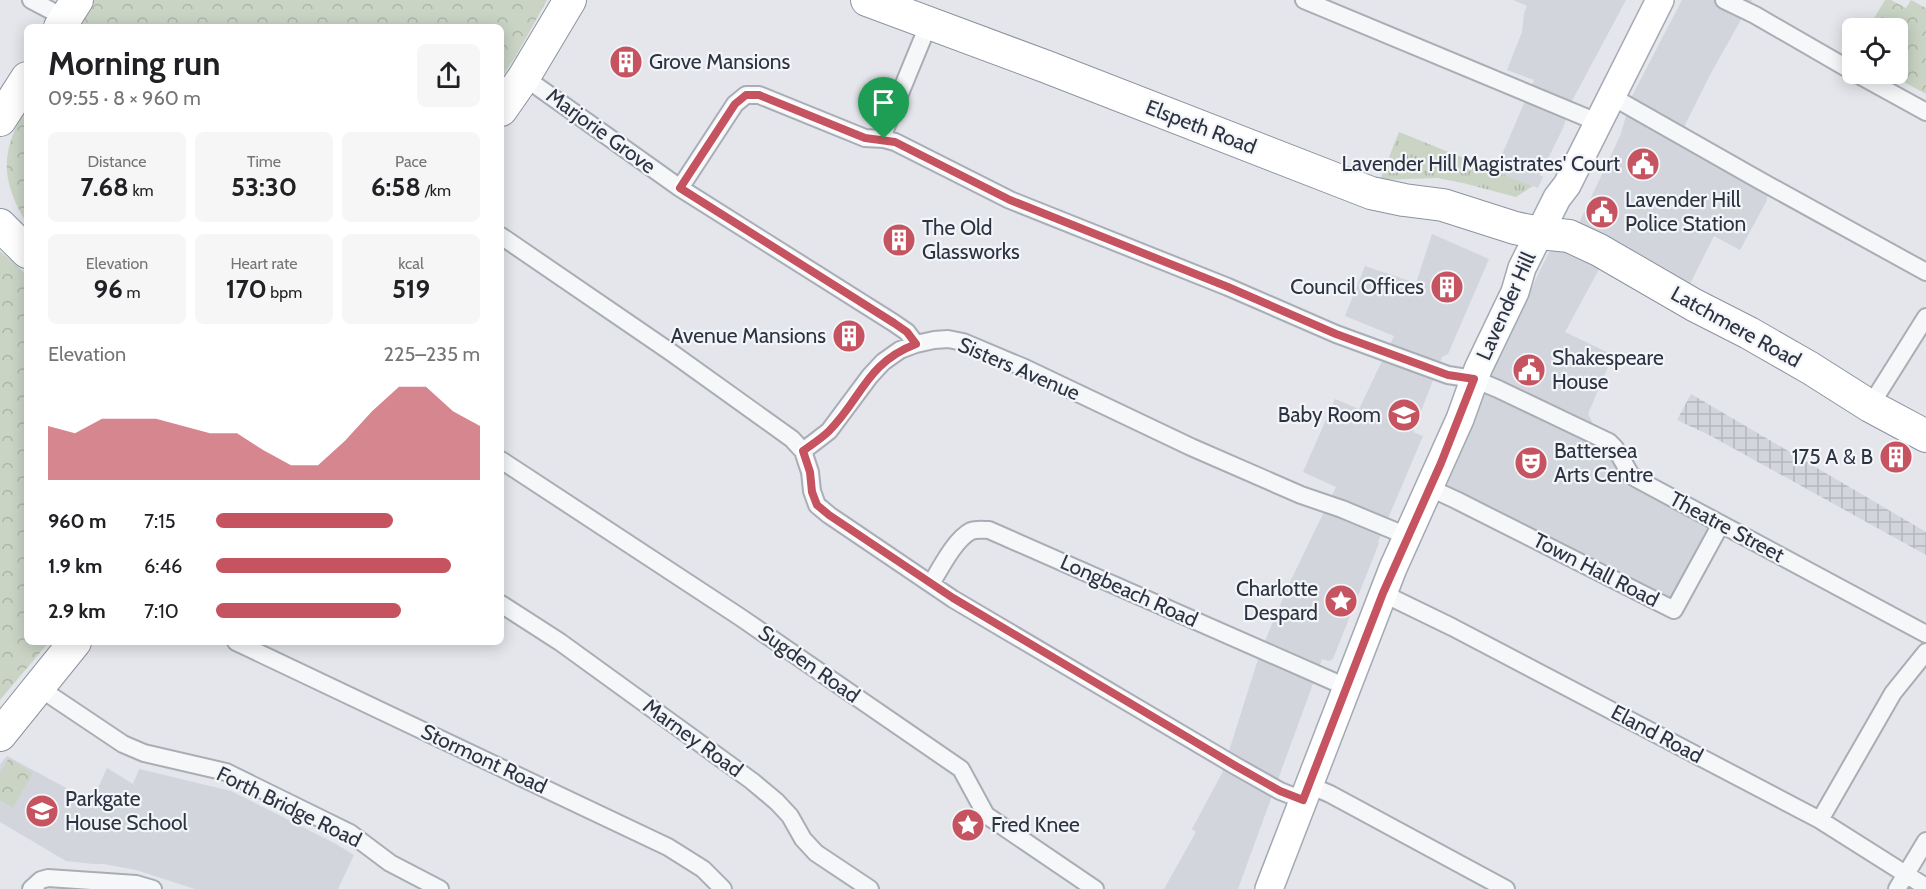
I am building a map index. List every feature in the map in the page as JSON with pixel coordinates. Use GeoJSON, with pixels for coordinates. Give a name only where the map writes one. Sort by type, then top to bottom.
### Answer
{"type":"FeatureCollection","features":[{"type":"Feature","properties":{"kind":"highway"},"geometry":{"type":"LineString","coordinates":[[504,106],[570,0]]}},
{"type":"Feature","properties":{"kind":"highway","name":"Elspeth Road"},"geometry":{"type":"LineString","coordinates":[[867,0],[1047,66],[1371,193],[1443,206],[1540,233]]}},
{"type":"Feature","properties":{"kind":"highway"},"geometry":{"type":"LineString","coordinates":[[0,120],[24,83]]}},
{"type":"Feature","properties":{"kind":"highway"},"geometry":{"type":"LineString","coordinates":[[0,225],[24,249]]}},
{"type":"Feature","properties":{"kind":"highway","name":"Latchmere Road"},"geometry":{"type":"LineString","coordinates":[[1540,233],[1569,236],[1599,250],[1694,305],[1749,333],[1870,406],[1926,436]]}},
{"type":"Feature","properties":{"kind":"highway"},"geometry":{"type":"LineString","coordinates":[[0,735],[73,645]]}},
{"type":"Feature","properties":{"kind":"main road","name":"Lavender Hill"},"geometry":{"type":"LineString","coordinates":[[1269,889],[1383,593],[1460,419],[1474,379],[1515,291],[1522,268],[1557,198],[1567,185],[1660,0]]}},
{"type":"Feature","properties":{"kind":"street"},"geometry":{"type":"LineString","coordinates":[[32,0],[67,15]]}},
{"type":"Feature","properties":{"kind":"street"},"geometry":{"type":"LineString","coordinates":[[1304,0],[1597,122]]}},
{"type":"Feature","properties":{"kind":"street"},"geometry":{"type":"LineString","coordinates":[[1724,0],[1755,15],[1842,65]]}},
{"type":"Feature","properties":{"kind":"street"},"geometry":{"type":"LineString","coordinates":[[884,139],[885,130],[929,23]]}},
{"type":"Feature","properties":{"kind":"street","name":"Marjorie Grove"},"geometry":{"type":"LineString","coordinates":[[524,77],[680,188],[894,323],[907,332],[916,344]]}},
{"type":"Feature","properties":{"kind":"street"},"geometry":{"type":"LineString","coordinates":[[1875,84],[1926,112]]}},
{"type":"Feature","properties":{"kind":"street","name":"Theatre Street"},"geometry":{"type":"LineString","coordinates":[[680,188],[735,104],[746,95],[759,95],[865,138],[895,142],[1010,200],[1228,287],[1336,334],[1448,375],[1474,379],[1609,442],[1631,474],[1926,634]]}},
{"type":"Feature","properties":{"kind":"street"},"geometry":{"type":"LineString","coordinates":[[1611,96],[1926,272]]}},
{"type":"Feature","properties":{"kind":"street"},"geometry":{"type":"LineString","coordinates":[[504,238],[763,416],[792,439],[803,451],[817,505],[930,584],[1280,791],[1330,794],[1506,889]]}},
{"type":"Feature","properties":{"kind":"street"},"geometry":{"type":"LineString","coordinates":[[1870,406],[1926,317]]}},
{"type":"Feature","properties":{"kind":"street","name":"Sisters Avenue"},"geometry":{"type":"LineString","coordinates":[[803,451],[829,431],[883,362],[900,350],[916,344],[934,339],[948,339],[963,342],[1025,368],[1191,447],[1300,495],[1342,509],[1407,536]]}},
{"type":"Feature","properties":{"kind":"street","name":"Sugden Road"},"geometry":{"type":"LineString","coordinates":[[504,462],[740,617],[961,769],[986,816],[1095,889]]}},
{"type":"Feature","properties":{"kind":"street","name":"Town Hall Road"},"geometry":{"type":"LineString","coordinates":[[1430,488],[1674,610],[1721,524]]}},
{"type":"Feature","properties":{"kind":"street","name":"Longbeach Road"},"geometry":{"type":"LineString","coordinates":[[930,584],[961,538],[971,531],[989,530],[1346,687]]}},
{"type":"Feature","properties":{"kind":"street","name":"Eland Road"},"geometry":{"type":"LineString","coordinates":[[1383,593],[1820,820],[1926,887]]}},
{"type":"Feature","properties":{"kind":"street","name":"Marney Road"},"geometry":{"type":"LineString","coordinates":[[504,606],[560,642],[752,781],[790,816],[803,839],[816,854],[870,889]]}},
{"type":"Feature","properties":{"kind":"street","name":"Stormont Road"},"geometry":{"type":"LineString","coordinates":[[242,645],[668,847],[704,869],[723,889]]}},
{"type":"Feature","properties":{"kind":"street"},"geometry":{"type":"LineString","coordinates":[[1820,820],[1893,693],[1926,652]]}},
{"type":"Feature","properties":{"kind":"street","name":"Forth Bridge Road"},"geometry":{"type":"LineString","coordinates":[[38,687],[123,744],[144,753],[226,772],[350,833],[390,863],[440,889]]}},
{"type":"Feature","properties":{"kind":"street"},"geometry":{"type":"LineString","coordinates":[[1897,889],[1926,842]]}},
{"type":"Feature","properties":{"kind":"street"},"geometry":{"type":"LineString","coordinates":[[31,889],[41,880],[48,878],[136,884],[153,889]]}},
{"type":"Feature","properties":{"kind":"shaded area"},"geometry":{"type":"Polygon","coordinates":[[[1513,0],[1626,0],[1572,101],[1563,128],[1540,175],[1543,177],[1538,188],[1495,171],[1534,80],[1507,70],[1522,32],[1527,6],[1513,0]]]}},
{"type":"Feature","properties":{"kind":"shaded area"},"geometry":{"type":"Polygon","coordinates":[[[1682,0],[1752,0],[1711,73],[1678,139],[1769,190],[1766,202],[1740,250],[1714,236],[1689,286],[1578,225],[1620,136],[1632,96],[1682,0]]]}},
{"type":"Feature","properties":{"kind":"shaded area"},"geometry":{"type":"Polygon","coordinates":[[[1432,234],[1489,259],[1448,354],[1442,357],[1413,432],[1423,436],[1378,542],[1333,659],[1329,661],[1322,659],[1238,889],[1164,889],[1196,832],[1192,829],[1222,773],[1260,653],[1288,586],[1336,487],[1303,472],[1335,399],[1359,409],[1394,336],[1345,316],[1365,266],[1416,283],[1432,234]]]}},
{"type":"Feature","properties":{"kind":"shaded area"},"geometry":{"type":"Polygon","coordinates":[[[1552,246],[1603,262],[1565,332],[1613,355],[1588,414],[1597,431],[1615,460],[1710,523],[1712,532],[1676,595],[1665,599],[1441,484],[1493,367],[1552,246]]]}},
{"type":"Feature","properties":{"kind":"shaded area"},"geometry":{"type":"Polygon","coordinates":[[[1691,394],[1926,532],[1926,555],[1711,436],[1677,420],[1691,394]]]}},
{"type":"Feature","properties":{"kind":"shaded area"},"geometry":{"type":"Polygon","coordinates":[[[7,756],[91,799],[107,768],[133,784],[139,769],[231,791],[354,855],[338,889],[195,889],[136,870],[104,864],[66,861],[0,822],[0,764],[7,756]]]}},
{"type":"Feature","properties":{"kind":"green space"},"geometry":{"type":"Polygon","coordinates":[[[94,0],[547,0],[504,74],[504,24],[79,24],[94,0]]]}},
{"type":"Feature","properties":{"kind":"green space"},"geometry":{"type":"Polygon","coordinates":[[[1885,0],[1891,0],[1906,8],[1911,0],[1926,8],[1926,94],[1908,84],[1908,18],[1874,18],[1885,0]]]}},
{"type":"Feature","properties":{"kind":"green space"},"geometry":{"type":"Polygon","coordinates":[[[24,112],[24,219],[12,193],[7,165],[8,152],[24,112]]]}},
{"type":"Feature","properties":{"kind":"green space"},"geometry":{"type":"Polygon","coordinates":[[[1399,132],[1533,186],[1516,197],[1437,178],[1380,180],[1399,132]]]}},
{"type":"Feature","properties":{"kind":"green space"},"geometry":{"type":"Polygon","coordinates":[[[0,251],[24,272],[24,645],[46,645],[0,700],[0,251]]]}},
{"type":"Feature","properties":{"kind":"green space"},"geometry":{"type":"Polygon","coordinates":[[[9,758],[33,773],[13,808],[0,800],[0,773],[9,758]]]}},
{"type":"Feature","properties":{"kind":"place","name":"Grove Mansions"},"geometry":{"type":"Point","coordinates":[626,62]}},
{"type":"Feature","properties":{"kind":"place","name":"Lavender Hill Magistrates' Court"},"geometry":{"type":"Point","coordinates":[1643,164]}},
{"type":"Feature","properties":{"kind":"place","name":"Lavender Hill Police Station"},"geometry":{"type":"Point","coordinates":[1602,212]}},
{"type":"Feature","properties":{"kind":"place","name":"The Old Glassworks"},"geometry":{"type":"Point","coordinates":[899,240]}},
{"type":"Feature","properties":{"kind":"place","name":"Council Offices"},"geometry":{"type":"Point","coordinates":[1447,287]}},
{"type":"Feature","properties":{"kind":"place","name":"Avenue Mansions"},"geometry":{"type":"Point","coordinates":[849,336]}},
{"type":"Feature","properties":{"kind":"place","name":"Shakespeare House"},"geometry":{"type":"Point","coordinates":[1529,370]}},
{"type":"Feature","properties":{"kind":"place","name":"Baby Room"},"geometry":{"type":"Point","coordinates":[1404,415]}},
{"type":"Feature","properties":{"kind":"place","name":"175 A & B"},"geometry":{"type":"Point","coordinates":[1896,457]}},
{"type":"Feature","properties":{"kind":"place","name":"Battersea Arts Centre"},"geometry":{"type":"Point","coordinates":[1531,463]}},
{"type":"Feature","properties":{"kind":"place","name":"Charlotte Despard"},"geometry":{"type":"Point","coordinates":[1341,601]}},
{"type":"Feature","properties":{"kind":"place","name":"Parkgate House School"},"geometry":{"type":"Point","coordinates":[42,811]}},
{"type":"Feature","properties":{"kind":"place","name":"Fred Knee"},"geometry":{"type":"Point","coordinates":[968,825]}},
{"type":"Feature","properties":{"kind":"route"},"geometry":{"type":"LineString","coordinates":[[746,95],[759,95],[865,138],[884,139],[895,142],[1010,200],[1228,287],[1336,334],[1448,375],[1474,379],[1460,419],[1393,568],[1303,800],[1280,791],[1234,765],[953,598],[817,505],[803,451],[829,431],[883,362],[900,350],[916,344],[907,332],[894,323],[680,188],[735,104],[746,95]]}}]}
